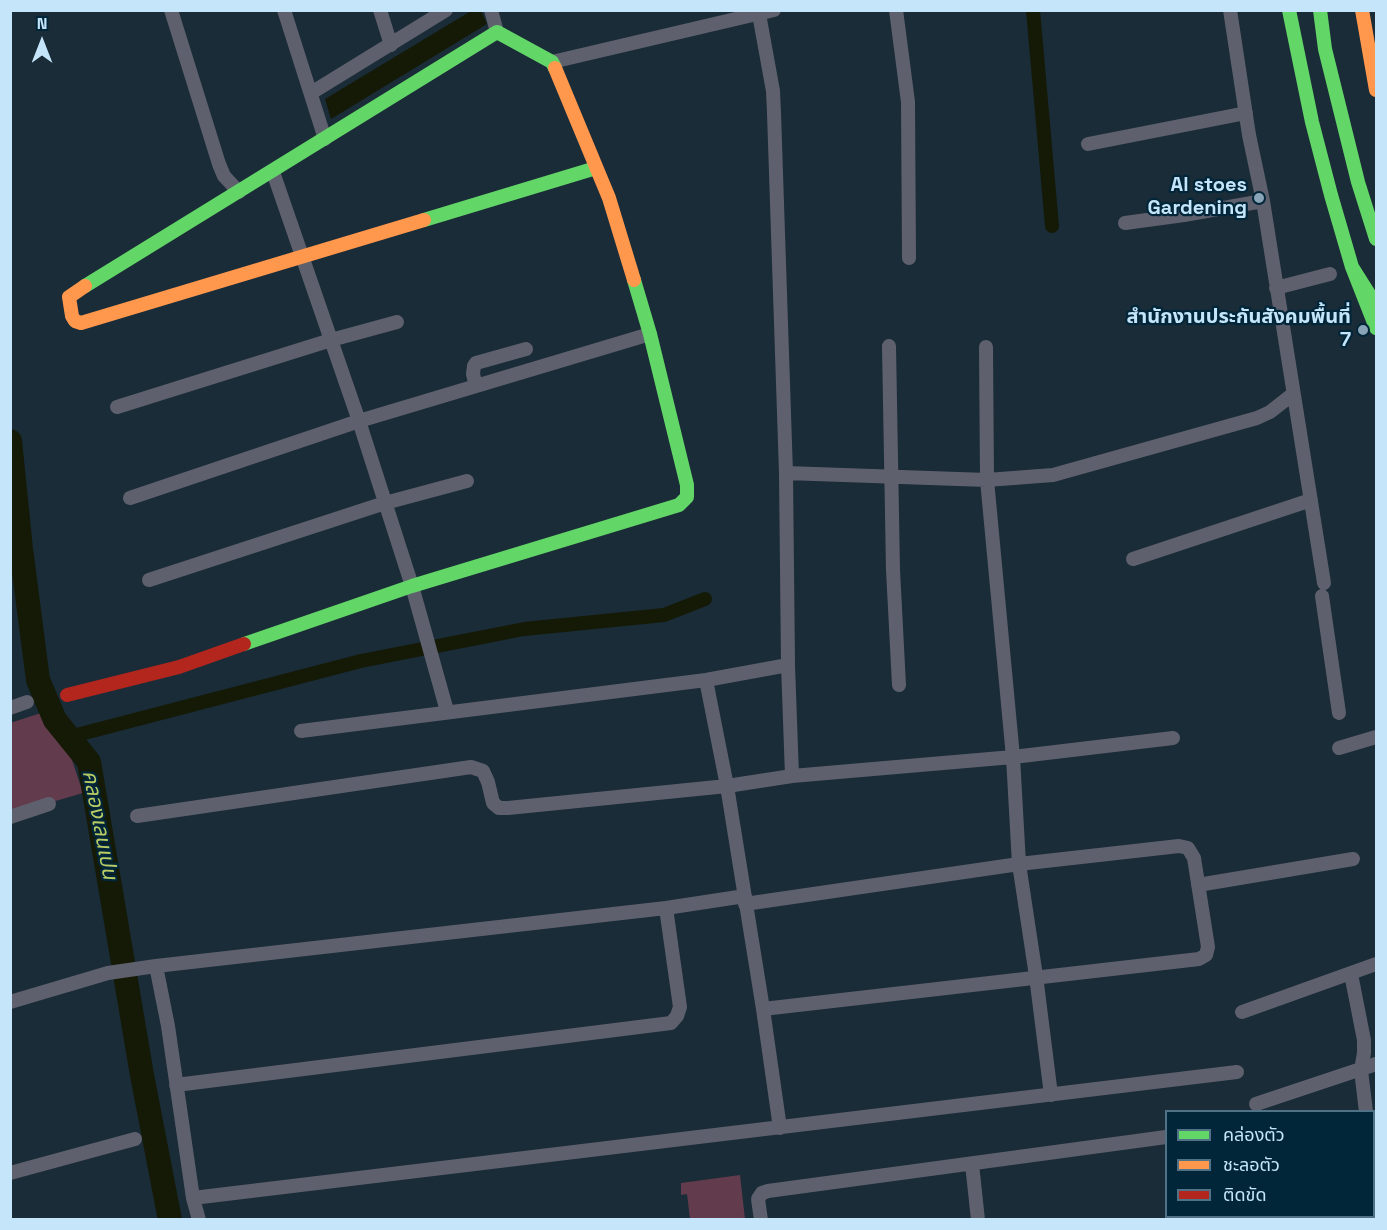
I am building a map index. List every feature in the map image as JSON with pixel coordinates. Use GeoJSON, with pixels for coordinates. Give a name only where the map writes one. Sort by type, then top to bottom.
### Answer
{"type":"FeatureCollection","features":[{"type":"Feature","properties":{"kind":"main road"},"geometry":{"type":"LineString","coordinates":[[1289,10],[1330,195],[1352,267],[1377,328]]}},
{"type":"Feature","properties":{"kind":"main road"},"geometry":{"type":"LineString","coordinates":[[1320,10],[1325,49],[1358,182],[1377,239]]}},
{"type":"Feature","properties":{"kind":"main road"},"geometry":{"type":"LineString","coordinates":[[1362,10],[1377,90]]}},
{"type":"Feature","properties":{"kind":"main road"},"geometry":{"type":"LineString","coordinates":[[67,695],[179,667],[412,586],[680,505],[687,497],[687,486],[650,334],[609,198],[552,62],[497,32],[73,293],[69,297],[72,316],[75,321],[81,323],[596,168]]}},
{"type":"Feature","properties":{"kind":"main road"},"geometry":{"type":"LineString","coordinates":[[1352,267],[1377,305]]}},
{"type":"Feature","properties":{"kind":"street"},"geometry":{"type":"LineString","coordinates":[[171,10],[219,164],[224,176],[239,192]]}},
{"type":"Feature","properties":{"kind":"street"},"geometry":{"type":"LineString","coordinates":[[284,10],[325,139]]}},
{"type":"Feature","properties":{"kind":"street"},"geometry":{"type":"LineString","coordinates":[[380,10],[391,45]]}},
{"type":"Feature","properties":{"kind":"street"},"geometry":{"type":"LineString","coordinates":[[311,93],[446,10]]}},
{"type":"Feature","properties":{"kind":"street"},"geometry":{"type":"LineString","coordinates":[[491,10],[497,32]]}},
{"type":"Feature","properties":{"kind":"street"},"geometry":{"type":"LineString","coordinates":[[552,62],[774,10]]}},
{"type":"Feature","properties":{"kind":"street"},"geometry":{"type":"LineString","coordinates":[[896,10],[908,102],[909,258]]}},
{"type":"Feature","properties":{"kind":"street"},"geometry":{"type":"LineString","coordinates":[[1230,10],[1311,500],[1339,713]]}},
{"type":"Feature","properties":{"kind":"street"},"geometry":{"type":"LineString","coordinates":[[759,14],[773,91],[774,113],[786,473],[788,665],[792,776]]}},
{"type":"Feature","properties":{"kind":"street"},"geometry":{"type":"LineString","coordinates":[[1088,144],[1246,113]]}},
{"type":"Feature","properties":{"kind":"street"},"geometry":{"type":"LineString","coordinates":[[273,172],[359,421],[412,586],[447,711]]}},
{"type":"Feature","properties":{"kind":"street"},"geometry":{"type":"LineString","coordinates":[[1125,223],[1263,201]]}},
{"type":"Feature","properties":{"kind":"street"},"geometry":{"type":"LineString","coordinates":[[1276,288],[1330,274]]}},
{"type":"Feature","properties":{"kind":"street"},"geometry":{"type":"LineString","coordinates":[[117,407],[397,321]]}},
{"type":"Feature","properties":{"kind":"street"},"geometry":{"type":"LineString","coordinates":[[130,498],[359,421],[650,334]]}},
{"type":"Feature","properties":{"kind":"street"},"geometry":{"type":"LineString","coordinates":[[889,346],[890,476],[899,684]]}},
{"type":"Feature","properties":{"kind":"street"},"geometry":{"type":"LineString","coordinates":[[986,347],[987,480],[1012,757],[1019,864],[1051,1095]]}},
{"type":"Feature","properties":{"kind":"street"},"geometry":{"type":"LineString","coordinates":[[476,386],[473,374],[476,363],[526,349]]}},
{"type":"Feature","properties":{"kind":"street"},"geometry":{"type":"LineString","coordinates":[[786,473],[987,480],[1053,475],[1257,418],[1270,412],[1293,394]]}},
{"type":"Feature","properties":{"kind":"street"},"geometry":{"type":"LineString","coordinates":[[149,580],[385,503],[466,481]]}},
{"type":"Feature","properties":{"kind":"street"},"geometry":{"type":"LineString","coordinates":[[1133,559],[1311,500]]}},
{"type":"Feature","properties":{"kind":"street"},"geometry":{"type":"LineString","coordinates":[[301,731],[706,680],[788,665]]}},
{"type":"Feature","properties":{"kind":"street"},"geometry":{"type":"LineString","coordinates":[[706,680],[727,786],[780,1128]]}},
{"type":"Feature","properties":{"kind":"street"},"geometry":{"type":"LineString","coordinates":[[10,708],[27,702]]}},
{"type":"Feature","properties":{"kind":"street"},"geometry":{"type":"LineString","coordinates":[[1339,748],[1377,737]]}},
{"type":"Feature","properties":{"kind":"street"},"geometry":{"type":"LineString","coordinates":[[137,816],[471,767],[483,771],[493,804],[499,808],[727,786],[792,776],[1012,757],[1173,738]]}},
{"type":"Feature","properties":{"kind":"street"},"geometry":{"type":"LineString","coordinates":[[10,817],[50,804]]}},
{"type":"Feature","properties":{"kind":"street"},"geometry":{"type":"LineString","coordinates":[[10,1002],[108,974],[150,967],[745,900],[1019,864],[1179,846],[1188,848],[1194,858],[1208,947],[1206,955],[1199,960],[1036,976],[763,1009]]}},
{"type":"Feature","properties":{"kind":"street"},"geometry":{"type":"LineString","coordinates":[[1198,885],[1353,859]]}},
{"type":"Feature","properties":{"kind":"street"},"geometry":{"type":"LineString","coordinates":[[176,1085],[671,1023],[680,1007],[666,908]]}},
{"type":"Feature","properties":{"kind":"street"},"geometry":{"type":"LineString","coordinates":[[1242,1012],[1377,964]]}},
{"type":"Feature","properties":{"kind":"street"},"geometry":{"type":"LineString","coordinates":[[150,967],[168,1026],[193,1198],[199,1220]]}},
{"type":"Feature","properties":{"kind":"street"},"geometry":{"type":"LineString","coordinates":[[1351,974],[1364,1040],[1361,1070],[1366,1110]]}},
{"type":"Feature","properties":{"kind":"street"},"geometry":{"type":"LineString","coordinates":[[1256,1104],[1377,1064]]}},
{"type":"Feature","properties":{"kind":"street"},"geometry":{"type":"LineString","coordinates":[[193,1198],[1237,1072]]}},
{"type":"Feature","properties":{"kind":"street"},"geometry":{"type":"LineString","coordinates":[[761,1220],[758,1198],[762,1193],[768,1191],[1165,1137]]}},
{"type":"Feature","properties":{"kind":"street"},"geometry":{"type":"LineString","coordinates":[[10,1173],[135,1139]]}},
{"type":"Feature","properties":{"kind":"street"},"geometry":{"type":"LineString","coordinates":[[972,1164],[978,1220]]}},
{"type":"Feature","properties":{"kind":"shaded area"},"geometry":{"type":"Polygon","coordinates":[[[471,11],[481,11],[487,24],[331,119],[325,99],[471,11]]]}},
{"type":"Feature","properties":{"kind":"shaded area"},"geometry":{"type":"Polygon","coordinates":[[[41,713],[69,751],[83,793],[11,814],[10,723],[41,713]]]}},
{"type":"Feature","properties":{"kind":"shaded area"},"geometry":{"type":"Polygon","coordinates":[[[740,1175],[745,1219],[690,1219],[687,1194],[681,1195],[681,1183],[740,1175]]]}},
{"type":"Feature","properties":{"kind":"waterway"},"geometry":{"type":"LineString","coordinates":[[1033,10],[1052,226]]}},
{"type":"Feature","properties":{"kind":"waterway","name":"คลองเลนเปน"},"geometry":{"type":"LineString","coordinates":[[10,441],[38,680],[55,720],[89,762],[142,1075],[170,1220]]}},
{"type":"Feature","properties":{"kind":"waterway"},"geometry":{"type":"LineString","coordinates":[[69,737],[361,661],[524,629],[664,615],[705,599]]}},
{"type":"Feature","properties":{"kind":"traffic: fast"},"geometry":{"type":"LineString","coordinates":[[1289,10],[1312,122],[1331,195],[1352,267],[1376,328]]}},
{"type":"Feature","properties":{"kind":"traffic: fast"},"geometry":{"type":"LineString","coordinates":[[1320,10],[1325,49],[1358,182],[1376,239]]}},
{"type":"Feature","properties":{"kind":"traffic: fast"},"geometry":{"type":"LineString","coordinates":[[85,286],[497,32],[552,62],[555,68]]}},
{"type":"Feature","properties":{"kind":"traffic: fast"},"geometry":{"type":"LineString","coordinates":[[424,220],[596,168]]}},
{"type":"Feature","properties":{"kind":"traffic: fast"},"geometry":{"type":"LineString","coordinates":[[1352,267],[1376,305]]}},
{"type":"Feature","properties":{"kind":"traffic: fast"},"geometry":{"type":"LineString","coordinates":[[244,644],[412,586],[679,505],[687,497],[687,485],[650,334],[634,280]]}},
{"type":"Feature","properties":{"kind":"traffic: slow"},"geometry":{"type":"LineString","coordinates":[[1362,10],[1376,90]]}},
{"type":"Feature","properties":{"kind":"traffic: slow"},"geometry":{"type":"LineString","coordinates":[[555,68],[609,198],[634,280]]}},
{"type":"Feature","properties":{"kind":"traffic: slow"},"geometry":{"type":"LineString","coordinates":[[85,286],[69,297],[72,316],[75,321],[81,323],[424,220]]}},
{"type":"Feature","properties":{"kind":"traffic: jam"},"geometry":{"type":"LineString","coordinates":[[67,695],[179,667],[244,644]]}},
{"type":"Feature","properties":{"kind":"place","name":"Al stoes Gardening"},"geometry":{"type":"Point","coordinates":[1259,198]}},
{"type":"Feature","properties":{"kind":"place","name":"สำนักงานประกันสังคมพื้นที่ 7"},"geometry":{"type":"Point","coordinates":[1363,330]}}]}
